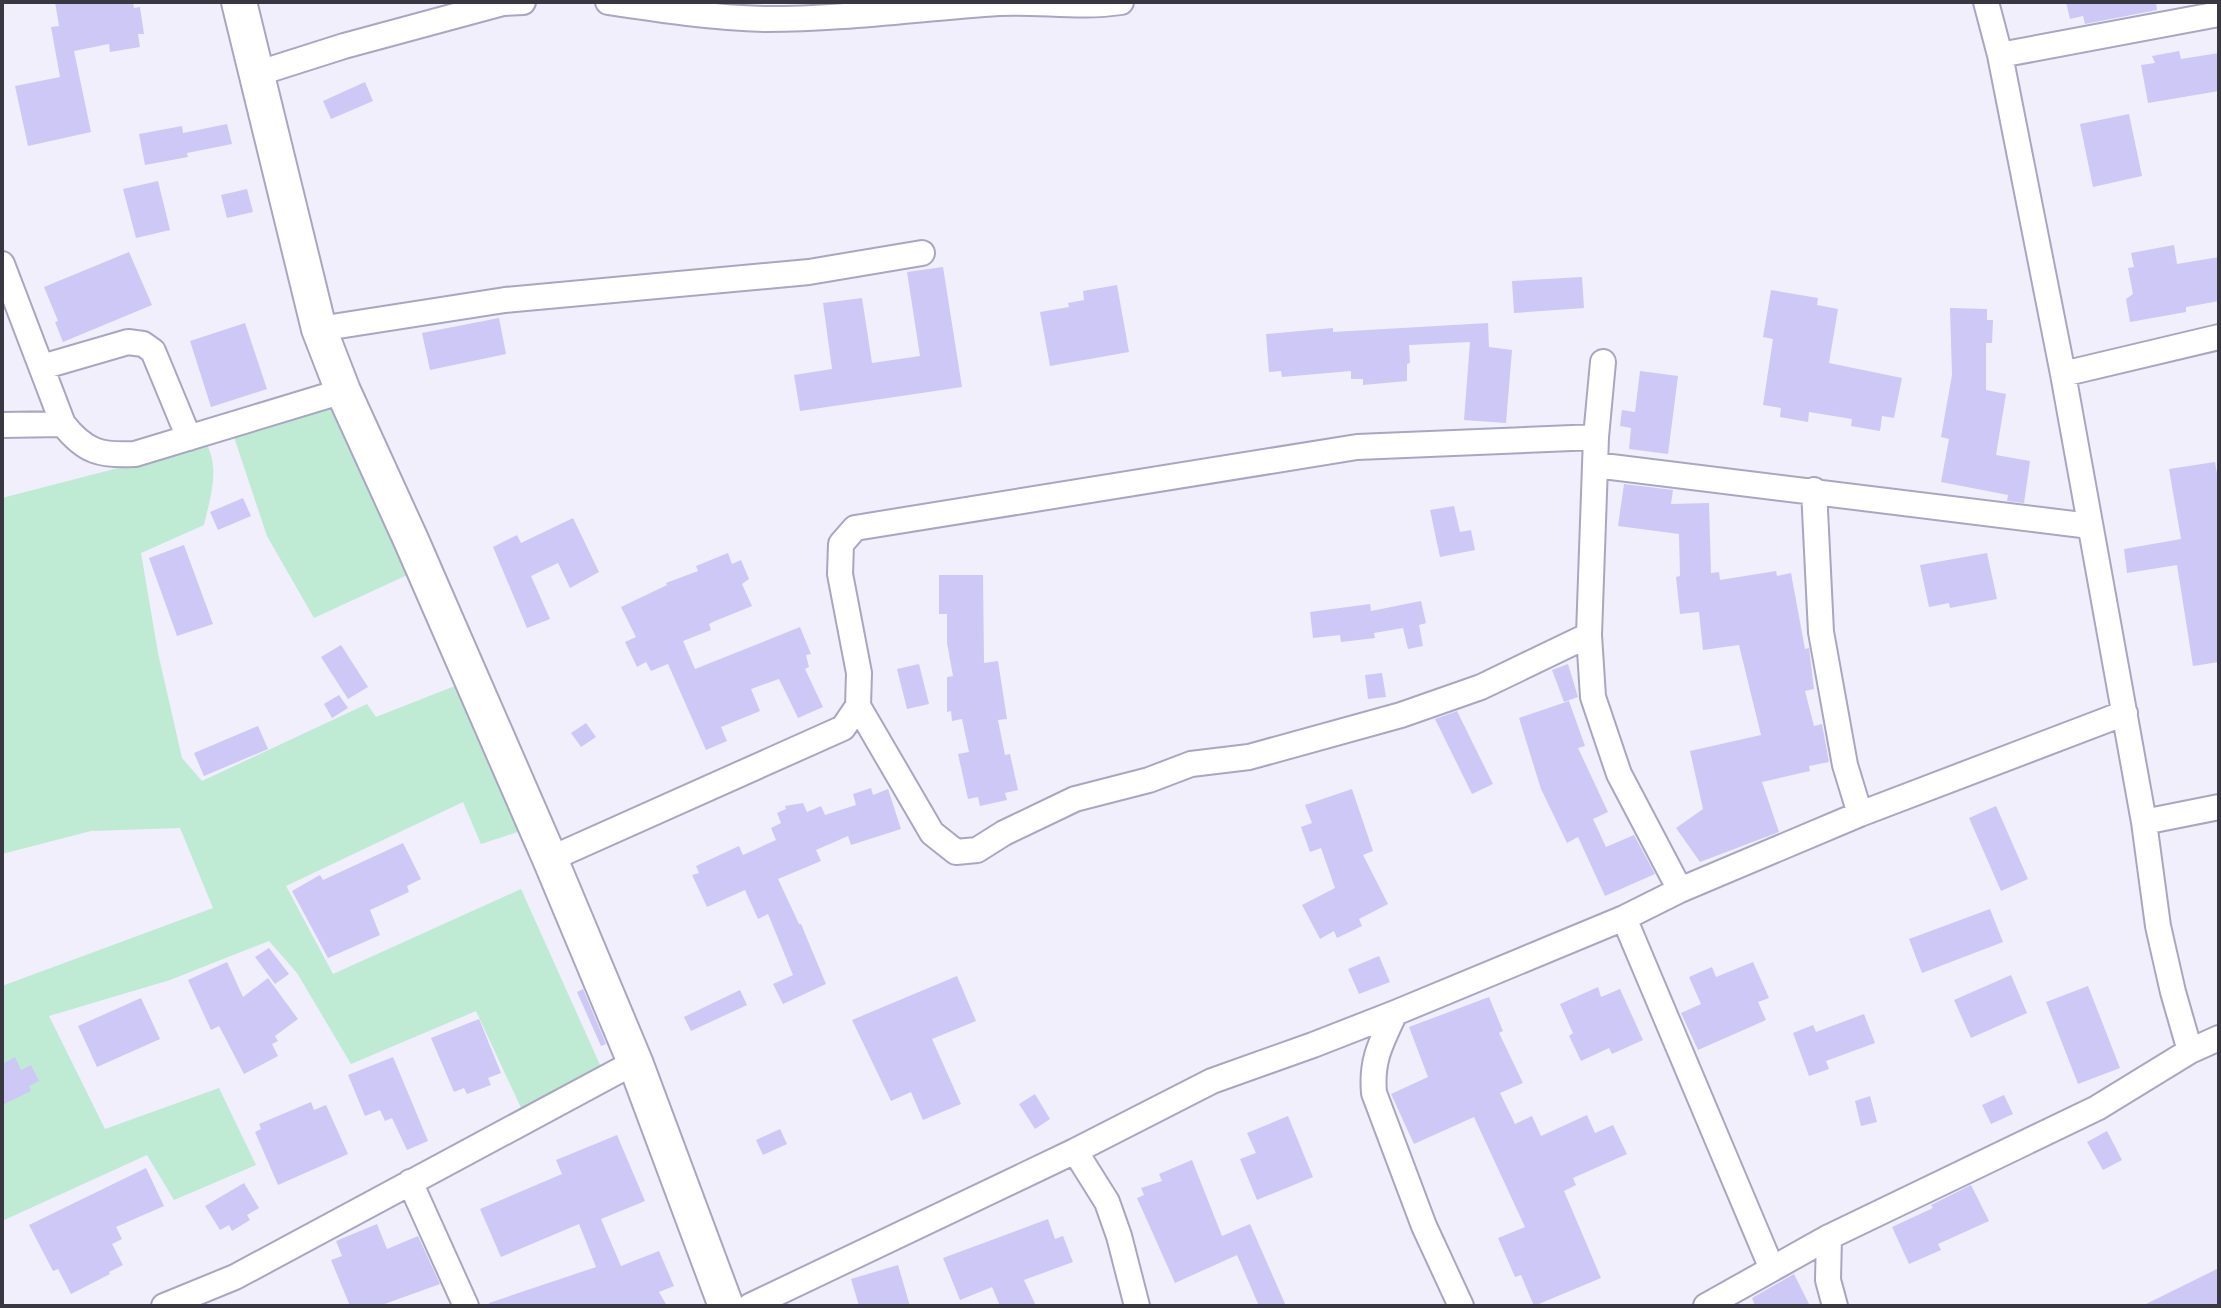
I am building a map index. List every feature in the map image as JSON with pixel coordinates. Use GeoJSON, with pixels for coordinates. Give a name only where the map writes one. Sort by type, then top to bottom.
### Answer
{"type":"FeatureCollection","features":[{"type":"Feature","properties":{"kind":"street"},"geometry":{"type":"LineString","coordinates":[[239,2],[319,329],[343,391],[550,859],[635,1062],[726,1306]]}},
{"type":"Feature","properties":{"kind":"street"},"geometry":{"type":"LineString","coordinates":[[256,74],[344,46],[488,7],[523,2]]}},
{"type":"Feature","properties":{"kind":"street"},"geometry":{"type":"LineString","coordinates":[[608,2],[692,14],[767,19],[952,5],[1091,6],[1121,2]]}},
{"type":"Feature","properties":{"kind":"street"},"geometry":{"type":"LineString","coordinates":[[1986,2],[2000,55],[2063,374],[2144,822],[2158,926],[2190,1051]]}},
{"type":"Feature","properties":{"kind":"street"},"geometry":{"type":"LineString","coordinates":[[2000,55],[2219,14]]}},
{"type":"Feature","properties":{"kind":"street"},"geometry":{"type":"LineString","coordinates":[[319,329],[505,300],[809,272],[922,253]]}},
{"type":"Feature","properties":{"kind":"street"},"geometry":{"type":"LineString","coordinates":[[2,264],[63,424],[76,440],[93,451],[113,456],[135,454],[343,391]]}},
{"type":"Feature","properties":{"kind":"street"},"geometry":{"type":"LineString","coordinates":[[2063,374],[2219,337]]}},
{"type":"Feature","properties":{"kind":"street"},"geometry":{"type":"LineString","coordinates":[[42,367],[128,342],[143,344],[153,351],[189,438]]}},
{"type":"Feature","properties":{"kind":"street"},"geometry":{"type":"LineString","coordinates":[[1603,362],[1596,437],[1589,635],[1593,697],[1619,774],[1680,890]]}},
{"type":"Feature","properties":{"kind":"street"},"geometry":{"type":"LineString","coordinates":[[2,425],[63,424]]}},
{"type":"Feature","properties":{"kind":"street"},"geometry":{"type":"LineString","coordinates":[[1589,635],[1481,687],[1401,715],[1249,757],[1191,764],[1149,780],[1075,799],[1004,833],[977,850],[956,852],[932,833],[858,706],[859,673],[840,574],[841,544],[855,528],[1357,447],[1596,437]]}},
{"type":"Feature","properties":{"kind":"street"},"geometry":{"type":"LineString","coordinates":[[1595,465],[2090,526]]}},
{"type":"Feature","properties":{"kind":"street"},"geometry":{"type":"LineString","coordinates":[[1814,490],[1821,632],[1845,765],[1860,814]]}},
{"type":"Feature","properties":{"kind":"street"},"geometry":{"type":"LineString","coordinates":[[550,859],[843,728],[858,706]]}},
{"type":"Feature","properties":{"kind":"street"},"geometry":{"type":"LineString","coordinates":[[750,1306],[1075,1151],[1212,1081],[1395,1013],[1624,918],[1680,890],[1860,814],[2125,713]]}},
{"type":"Feature","properties":{"kind":"street"},"geometry":{"type":"LineString","coordinates":[[2144,822],[2219,807]]}},
{"type":"Feature","properties":{"kind":"street"},"geometry":{"type":"LineString","coordinates":[[1624,918],[1772,1269]]}},
{"type":"Feature","properties":{"kind":"street"},"geometry":{"type":"LineString","coordinates":[[1395,1013],[1372,1070],[1374,1093],[1424,1226],[1461,1306]]}},
{"type":"Feature","properties":{"kind":"street"},"geometry":{"type":"LineString","coordinates":[[1706,1306],[1829,1237],[2097,1108],[2190,1051],[2219,1038]]}},
{"type":"Feature","properties":{"kind":"street"},"geometry":{"type":"LineString","coordinates":[[167,1306],[235,1277],[635,1062]]}},
{"type":"Feature","properties":{"kind":"street"},"geometry":{"type":"LineString","coordinates":[[1075,1151],[1107,1202],[1137,1306]]}},
{"type":"Feature","properties":{"kind":"street"},"geometry":{"type":"LineString","coordinates":[[410,1182],[466,1306]]}},
{"type":"Feature","properties":{"kind":"street"},"geometry":{"type":"LineString","coordinates":[[1829,1237],[1828,1280],[1835,1306]]}},
{"type":"Feature","properties":{"kind":"green space"},"geometry":{"type":"Polygon","coordinates":[[[336,398],[416,571],[314,618],[267,536],[234,437],[336,398]]]}},
{"type":"Feature","properties":{"kind":"green space"},"geometry":{"type":"Polygon","coordinates":[[[207,445],[213,474],[204,525],[141,553],[158,653],[182,758],[202,781],[367,704],[376,717],[465,682],[533,827],[481,844],[463,802],[286,886],[333,974],[521,889],[605,1076],[522,1110],[476,1011],[351,1064],[297,973],[269,941],[170,980],[49,1016],[105,1129],[219,1088],[256,1165],[174,1200],[147,1155],[2,1221],[2,986],[213,908],[180,828],[91,831],[2,854],[2,498],[207,445]]]}},
{"type":"Feature","properties":{"kind":"building"},"geometry":{"type":"Polygon","coordinates":[[[55,2],[133,2],[134,8],[140,7],[144,34],[138,34],[140,47],[110,52],[109,44],[74,51],[91,132],[28,146],[15,86],[60,77],[51,27],[59,26],[55,2]]]}},
{"type":"Feature","properties":{"kind":"building"},"geometry":{"type":"Polygon","coordinates":[[[2066,2],[2156,2],[2157,10],[2085,24],[2083,16],[2070,19],[2066,2]]]}},
{"type":"Feature","properties":{"kind":"building"},"geometry":{"type":"Polygon","coordinates":[[[2179,51],[2181,59],[2219,53],[2219,91],[2148,103],[2141,65],[2155,63],[2152,56],[2179,51]]]}},
{"type":"Feature","properties":{"kind":"building"},"geometry":{"type":"Polygon","coordinates":[[[365,82],[373,101],[331,119],[323,101],[365,82]]]}},
{"type":"Feature","properties":{"kind":"building"},"geometry":{"type":"Polygon","coordinates":[[[2129,114],[2142,176],[2093,187],[2080,124],[2129,114]]]}},
{"type":"Feature","properties":{"kind":"building"},"geometry":{"type":"Polygon","coordinates":[[[227,124],[232,144],[145,165],[139,134],[182,126],[183,133],[227,124]]]}},
{"type":"Feature","properties":{"kind":"building"},"geometry":{"type":"Polygon","coordinates":[[[158,181],[170,230],[136,238],[123,189],[158,181]]]}},
{"type":"Feature","properties":{"kind":"building"},"geometry":{"type":"Polygon","coordinates":[[[247,189],[253,212],[227,218],[221,195],[247,189]]]}},
{"type":"Feature","properties":{"kind":"building"},"geometry":{"type":"Polygon","coordinates":[[[2174,245],[2177,264],[2219,257],[2219,301],[2186,307],[2186,312],[2130,322],[2126,299],[2133,294],[2128,268],[2134,267],[2131,253],[2174,245]]]}},
{"type":"Feature","properties":{"kind":"building"},"geometry":{"type":"Polygon","coordinates":[[[129,252],[152,305],[63,342],[44,287],[129,252]]]}},
{"type":"Feature","properties":{"kind":"building"},"geometry":{"type":"Polygon","coordinates":[[[943,267],[962,387],[800,411],[794,375],[832,369],[823,303],[862,298],[872,363],[920,356],[907,272],[943,267]]]}},
{"type":"Feature","properties":{"kind":"building"},"geometry":{"type":"Polygon","coordinates":[[[1582,277],[1584,308],[1514,313],[1512,281],[1582,277]]]}},
{"type":"Feature","properties":{"kind":"building"},"geometry":{"type":"Polygon","coordinates":[[[1117,285],[1129,352],[1050,366],[1040,312],[1069,307],[1068,303],[1084,300],[1083,291],[1117,285]]]}},
{"type":"Feature","properties":{"kind":"building"},"geometry":{"type":"Polygon","coordinates":[[[1771,290],[1818,298],[1817,305],[1838,309],[1829,363],[1902,378],[1894,418],[1882,416],[1880,431],[1851,426],[1852,419],[1809,412],[1808,422],[1780,417],[1781,408],[1763,405],[1773,339],[1763,337],[1771,290]]]}},
{"type":"Feature","properties":{"kind":"building"},"geometry":{"type":"Polygon","coordinates":[[[1950,308],[1987,309],[1987,320],[1993,320],[1992,343],[1986,343],[1986,390],[2006,394],[1996,455],[2030,461],[2024,503],[2007,501],[2008,495],[1941,482],[1949,439],[1941,437],[1952,375],[1950,308]]]}},
{"type":"Feature","properties":{"kind":"building"},"geometry":{"type":"Polygon","coordinates":[[[499,318],[506,354],[430,370],[422,333],[499,318]]]}},
{"type":"Feature","properties":{"kind":"building"},"geometry":{"type":"Polygon","coordinates":[[[245,323],[267,389],[211,407],[190,341],[245,323]]]}},
{"type":"Feature","properties":{"kind":"building"},"geometry":{"type":"Polygon","coordinates":[[[1488,323],[1489,347],[1512,350],[1506,423],[1464,420],[1470,342],[1409,345],[1407,381],[1363,385],[1363,379],[1351,379],[1351,371],[1282,377],[1281,371],[1269,372],[1266,334],[1333,328],[1333,332],[1488,323]]]}},
{"type":"Feature","properties":{"kind":"building"},"geometry":{"type":"Polygon","coordinates":[[[1640,371],[1678,376],[1668,454],[1629,449],[1631,428],[1620,426],[1622,410],[1635,412],[1640,371]]]}},
{"type":"Feature","properties":{"kind":"building"},"geometry":{"type":"Polygon","coordinates":[[[2215,462],[2219,485],[2219,662],[2193,666],[2177,565],[2127,573],[2124,549],[2181,539],[2169,469],[2215,462]]]}},
{"type":"Feature","properties":{"kind":"building"},"geometry":{"type":"Polygon","coordinates":[[[1624,484],[1673,490],[1671,504],[1709,503],[1711,573],[1719,572],[1720,580],[1776,571],[1777,576],[1791,573],[1805,649],[1809,648],[1814,689],[1805,691],[1814,726],[1822,724],[1829,762],[1809,766],[1810,771],[1762,782],[1779,832],[1700,862],[1676,828],[1703,809],[1690,751],[1761,735],[1739,645],[1703,650],[1699,612],[1680,614],[1676,577],[1680,576],[1679,534],[1618,526],[1624,484]]]}},
{"type":"Feature","properties":{"kind":"building"},"geometry":{"type":"Polygon","coordinates":[[[243,498],[251,516],[218,530],[210,512],[243,498]]]}},
{"type":"Feature","properties":{"kind":"building"},"geometry":{"type":"Polygon","coordinates":[[[1454,506],[1460,532],[1471,530],[1475,550],[1440,557],[1430,510],[1454,506]]]}},
{"type":"Feature","properties":{"kind":"building"},"geometry":{"type":"Polygon","coordinates":[[[573,518],[599,572],[570,588],[558,563],[531,576],[550,619],[527,628],[493,547],[517,535],[521,543],[573,518]]]}},
{"type":"Feature","properties":{"kind":"building"},"geometry":{"type":"Polygon","coordinates":[[[184,545],[213,624],[177,636],[149,558],[184,545]]]}},
{"type":"Feature","properties":{"kind":"building"},"geometry":{"type":"Polygon","coordinates":[[[728,553],[732,564],[741,560],[749,579],[742,584],[752,606],[709,624],[711,630],[683,641],[695,669],[800,627],[811,654],[806,655],[809,667],[805,669],[823,707],[798,718],[779,679],[751,689],[760,711],[721,727],[727,741],[706,750],[668,664],[651,671],[646,662],[637,667],[625,642],[636,637],[621,607],[666,583],[698,571],[696,566],[728,553]]]}},
{"type":"Feature","properties":{"kind":"building"},"geometry":{"type":"Polygon","coordinates":[[[1987,553],[1997,599],[1950,608],[1949,603],[1929,607],[1920,565],[1987,553]]]}},
{"type":"Feature","properties":{"kind":"building"},"geometry":{"type":"Polygon","coordinates":[[[939,575],[983,575],[984,663],[998,661],[1007,719],[998,720],[1005,755],[1010,754],[1018,790],[1005,793],[1007,800],[980,806],[978,797],[968,799],[958,754],[969,752],[962,719],[952,721],[951,711],[947,712],[947,677],[953,676],[947,643],[947,614],[939,614],[939,575]]]}},
{"type":"Feature","properties":{"kind":"building"},"geometry":{"type":"Polygon","coordinates":[[[1421,601],[1426,623],[1419,625],[1423,646],[1408,649],[1403,628],[1374,633],[1375,638],[1341,642],[1340,635],[1313,638],[1310,612],[1370,604],[1371,611],[1421,601]]]}},
{"type":"Feature","properties":{"kind":"building"},"geometry":{"type":"Polygon","coordinates":[[[341,645],[368,687],[348,699],[321,657],[341,645]]]}},
{"type":"Feature","properties":{"kind":"building"},"geometry":{"type":"Polygon","coordinates":[[[919,664],[929,704],[907,709],[897,669],[919,664]]]}},
{"type":"Feature","properties":{"kind":"building"},"geometry":{"type":"Polygon","coordinates":[[[1568,664],[1578,697],[1564,702],[1552,670],[1568,664]]]}},
{"type":"Feature","properties":{"kind":"building"},"geometry":{"type":"Polygon","coordinates":[[[1382,673],[1386,697],[1368,699],[1365,675],[1382,673]]]}},
{"type":"Feature","properties":{"kind":"building"},"geometry":{"type":"Polygon","coordinates":[[[339,695],[348,708],[332,718],[324,704],[339,695]]]}},
{"type":"Feature","properties":{"kind":"building"},"geometry":{"type":"Polygon","coordinates":[[[1569,701],[1585,746],[1578,748],[1608,812],[1593,819],[1606,847],[1634,835],[1655,874],[1605,896],[1578,837],[1567,843],[1541,789],[1519,718],[1569,701]]]}},
{"type":"Feature","properties":{"kind":"building"},"geometry":{"type":"Polygon","coordinates":[[[1457,711],[1493,784],[1472,794],[1435,719],[1457,711]]]}},
{"type":"Feature","properties":{"kind":"building"},"geometry":{"type":"Polygon","coordinates":[[[586,723],[596,737],[581,747],[571,733],[586,723]]]}},
{"type":"Feature","properties":{"kind":"building"},"geometry":{"type":"Polygon","coordinates":[[[258,726],[268,749],[204,776],[194,753],[258,726]]]}},
{"type":"Feature","properties":{"kind":"building"},"geometry":{"type":"Polygon","coordinates":[[[871,788],[873,795],[888,789],[901,829],[851,845],[848,836],[816,850],[821,861],[778,879],[826,984],[783,1004],[773,984],[793,975],[768,914],[758,919],[745,890],[707,907],[692,875],[699,873],[696,866],[739,846],[743,855],[776,840],[771,828],[781,823],[777,813],[786,809],[785,806],[803,803],[807,812],[821,806],[825,815],[856,805],[853,794],[871,788]]]}},
{"type":"Feature","properties":{"kind":"building"},"geometry":{"type":"Polygon","coordinates":[[[1352,789],[1373,851],[1363,855],[1388,904],[1359,919],[1362,926],[1337,938],[1334,931],[1320,939],[1302,905],[1335,888],[1321,848],[1310,852],[1301,827],[1312,823],[1305,805],[1352,789]]]}},
{"type":"Feature","properties":{"kind":"building"},"geometry":{"type":"Polygon","coordinates":[[[1996,806],[2028,879],[2001,891],[1969,818],[1996,806]]]}},
{"type":"Feature","properties":{"kind":"building"},"geometry":{"type":"Polygon","coordinates":[[[403,843],[421,879],[407,886],[409,892],[370,910],[380,935],[328,958],[292,891],[320,875],[323,880],[403,843]]]}},
{"type":"Feature","properties":{"kind":"building"},"geometry":{"type":"Polygon","coordinates":[[[1990,909],[2003,942],[1922,973],[1909,939],[1990,909]]]}},
{"type":"Feature","properties":{"kind":"building"},"geometry":{"type":"Polygon","coordinates":[[[269,948],[289,974],[275,984],[255,957],[269,948]]]}},
{"type":"Feature","properties":{"kind":"building"},"geometry":{"type":"Polygon","coordinates":[[[1379,956],[1390,982],[1359,994],[1348,969],[1379,956]]]}},
{"type":"Feature","properties":{"kind":"building"},"geometry":{"type":"Polygon","coordinates":[[[227,962],[243,997],[268,978],[298,1019],[275,1036],[278,1041],[272,1044],[278,1056],[244,1074],[219,1026],[211,1030],[188,980],[227,962]]]}},
{"type":"Feature","properties":{"kind":"building"},"geometry":{"type":"Polygon","coordinates":[[[1753,962],[1769,998],[1758,1002],[1766,1020],[1698,1050],[1681,1013],[1701,1004],[1689,977],[1712,967],[1716,977],[1753,962]]]}},
{"type":"Feature","properties":{"kind":"building"},"geometry":{"type":"Polygon","coordinates":[[[2011,975],[2027,1013],[1971,1038],[1954,1000],[2011,975]]]}},
{"type":"Feature","properties":{"kind":"building"},"geometry":{"type":"Polygon","coordinates":[[[957,976],[976,1021],[932,1039],[961,1104],[923,1120],[911,1092],[891,1101],[852,1020],[957,976]]]}},
{"type":"Feature","properties":{"kind":"building"},"geometry":{"type":"Polygon","coordinates":[[[2088,986],[2120,1068],[2078,1084],[2046,1002],[2088,986]]]}},
{"type":"Feature","properties":{"kind":"building"},"geometry":{"type":"Polygon","coordinates":[[[1598,987],[1601,997],[1620,989],[1643,1040],[1612,1054],[1609,1048],[1581,1061],[1569,1036],[1573,1033],[1560,1004],[1598,987]]]}},
{"type":"Feature","properties":{"kind":"building"},"geometry":{"type":"Polygon","coordinates":[[[583,989],[606,1044],[601,1046],[577,992],[583,989]]]}},
{"type":"Feature","properties":{"kind":"building"},"geometry":{"type":"Polygon","coordinates":[[[740,990],[747,1005],[691,1031],[684,1017],[740,990]]]}},
{"type":"Feature","properties":{"kind":"building"},"geometry":{"type":"Polygon","coordinates":[[[1489,997],[1503,1031],[1499,1033],[1523,1083],[1500,1093],[1515,1124],[1532,1116],[1541,1136],[1587,1115],[1595,1133],[1613,1125],[1627,1154],[1573,1178],[1576,1185],[1564,1191],[1601,1278],[1534,1306],[1521,1275],[1515,1277],[1498,1238],[1525,1227],[1474,1117],[1414,1144],[1391,1094],[1428,1077],[1409,1027],[1489,997]]]}},
{"type":"Feature","properties":{"kind":"building"},"geometry":{"type":"Polygon","coordinates":[[[141,998],[160,1039],[97,1067],[78,1026],[141,998]]]}},
{"type":"Feature","properties":{"kind":"building"},"geometry":{"type":"Polygon","coordinates":[[[1864,1014],[1875,1043],[1826,1061],[1829,1069],[1809,1076],[1793,1033],[1813,1025],[1816,1032],[1864,1014]]]}},
{"type":"Feature","properties":{"kind":"building"},"geometry":{"type":"Polygon","coordinates":[[[479,1019],[501,1073],[488,1078],[491,1085],[467,1094],[464,1088],[454,1092],[431,1038],[479,1019]]]}},
{"type":"Feature","properties":{"kind":"building"},"geometry":{"type":"Polygon","coordinates":[[[15,1057],[21,1070],[31,1065],[39,1081],[29,1086],[31,1091],[2,1105],[2,1064],[15,1057]]]}},
{"type":"Feature","properties":{"kind":"building"},"geometry":{"type":"Polygon","coordinates":[[[393,1057],[428,1141],[407,1150],[392,1118],[385,1121],[380,1110],[365,1116],[348,1075],[393,1057]]]}},
{"type":"Feature","properties":{"kind":"building"},"geometry":{"type":"Polygon","coordinates":[[[1035,1094],[1050,1119],[1035,1129],[1019,1104],[1035,1094]]]}},
{"type":"Feature","properties":{"kind":"building"},"geometry":{"type":"Polygon","coordinates":[[[2004,1095],[2013,1114],[1991,1124],[1982,1105],[2004,1095]]]}},
{"type":"Feature","properties":{"kind":"building"},"geometry":{"type":"Polygon","coordinates":[[[1870,1096],[1877,1122],[1861,1126],[1855,1101],[1870,1096]]]}},
{"type":"Feature","properties":{"kind":"building"},"geometry":{"type":"Polygon","coordinates":[[[311,1102],[314,1110],[326,1105],[348,1154],[278,1185],[255,1132],[261,1129],[259,1124],[311,1102]]]}},
{"type":"Feature","properties":{"kind":"building"},"geometry":{"type":"Polygon","coordinates":[[[1288,1116],[1313,1177],[1257,1200],[1240,1159],[1256,1153],[1247,1133],[1288,1116]]]}},
{"type":"Feature","properties":{"kind":"building"},"geometry":{"type":"Polygon","coordinates":[[[780,1129],[787,1144],[763,1155],[756,1140],[780,1129]]]}},
{"type":"Feature","properties":{"kind":"building"},"geometry":{"type":"Polygon","coordinates":[[[2107,1131],[2122,1160],[2103,1170],[2087,1142],[2107,1131]]]}},
{"type":"Feature","properties":{"kind":"building"},"geometry":{"type":"Polygon","coordinates":[[[617,1135],[645,1201],[601,1219],[621,1266],[659,1251],[674,1286],[659,1292],[667,1306],[489,1306],[489,1303],[596,1267],[579,1224],[501,1257],[480,1209],[562,1174],[556,1160],[617,1135]]]}},
{"type":"Feature","properties":{"kind":"building"},"geometry":{"type":"Polygon","coordinates":[[[1192,1160],[1222,1236],[1250,1224],[1286,1306],[1259,1306],[1237,1255],[1175,1283],[1137,1198],[1144,1195],[1141,1188],[1162,1181],[1159,1174],[1192,1160]]]}},
{"type":"Feature","properties":{"kind":"building"},"geometry":{"type":"Polygon","coordinates":[[[146,1168],[164,1206],[116,1227],[122,1239],[112,1244],[123,1265],[71,1294],[58,1269],[53,1271],[29,1225],[146,1168]]]}},
{"type":"Feature","properties":{"kind":"building"},"geometry":{"type":"Polygon","coordinates":[[[244,1183],[259,1208],[247,1215],[250,1220],[232,1231],[229,1225],[220,1230],[205,1206],[244,1183]]]}},
{"type":"Feature","properties":{"kind":"building"},"geometry":{"type":"Polygon","coordinates":[[[1971,1185],[1989,1221],[1938,1244],[1941,1250],[1909,1264],[1892,1227],[1933,1208],[1931,1205],[1971,1185]]]}},
{"type":"Feature","properties":{"kind":"building"},"geometry":{"type":"Polygon","coordinates":[[[1048,1219],[1055,1239],[1063,1236],[1073,1262],[1024,1280],[1036,1306],[1000,1306],[992,1287],[960,1300],[943,1258],[1048,1219]]]}},
{"type":"Feature","properties":{"kind":"building"},"geometry":{"type":"Polygon","coordinates":[[[377,1224],[387,1249],[418,1236],[440,1284],[379,1306],[350,1306],[331,1260],[342,1256],[336,1241],[377,1224]]]}},
{"type":"Feature","properties":{"kind":"building"},"geometry":{"type":"Polygon","coordinates":[[[898,1265],[910,1306],[859,1306],[851,1279],[898,1265]]]}},
{"type":"Feature","properties":{"kind":"building"},"geometry":{"type":"Polygon","coordinates":[[[2219,1268],[2219,1306],[2142,1306],[2219,1268]]]}},
{"type":"Feature","properties":{"kind":"building"},"geometry":{"type":"Polygon","coordinates":[[[1794,1274],[1810,1306],[1755,1306],[1752,1298],[1794,1274]]]}}]}
